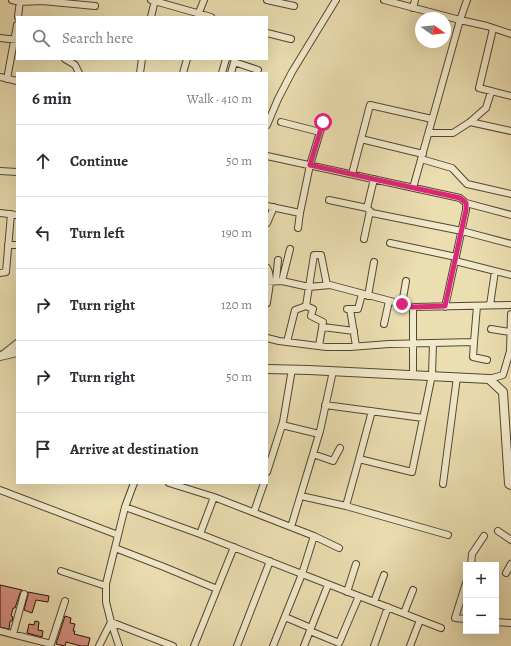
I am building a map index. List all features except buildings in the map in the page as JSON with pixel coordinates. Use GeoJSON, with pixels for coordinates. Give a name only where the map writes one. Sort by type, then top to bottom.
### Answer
{"type":"FeatureCollection","features":[{"type":"Feature","properties":{"kind":"street"},"geometry":{"type":"LineString","coordinates":[[12,0],[95,6]]}},
{"type":"Feature","properties":{"kind":"street"},"geometry":{"type":"LineString","coordinates":[[151,16],[153,0],[198,15],[204,0]]}},
{"type":"Feature","properties":{"kind":"street"},"geometry":{"type":"LineString","coordinates":[[267,0],[294,6]]}},
{"type":"Feature","properties":{"kind":"street"},"geometry":{"type":"LineString","coordinates":[[268,123],[292,72],[336,0]]}},
{"type":"Feature","properties":{"kind":"street"},"geometry":{"type":"LineString","coordinates":[[384,0],[487,26],[511,34]]}},
{"type":"Feature","properties":{"kind":"street"},"geometry":{"type":"LineString","coordinates":[[413,8],[415,0]]}},
{"type":"Feature","properties":{"kind":"street"},"geometry":{"type":"LineString","coordinates":[[413,188],[460,20],[467,0]]}},
{"type":"Feature","properties":{"kind":"street"},"geometry":{"type":"LineString","coordinates":[[18,16],[20,1]]}},
{"type":"Feature","properties":{"kind":"street"},"geometry":{"type":"LineString","coordinates":[[493,29],[479,88],[511,96]]}},
{"type":"Feature","properties":{"kind":"street"},"geometry":{"type":"LineString","coordinates":[[268,33],[291,39]]}},
{"type":"Feature","properties":{"kind":"street"},"geometry":{"type":"LineString","coordinates":[[0,38],[16,39],[0,82]]}},
{"type":"Feature","properties":{"kind":"street"},"geometry":{"type":"LineString","coordinates":[[67,60],[75,65],[78,72]]}},
{"type":"Feature","properties":{"kind":"street"},"geometry":{"type":"LineString","coordinates":[[140,72],[142,60]]}},
{"type":"Feature","properties":{"kind":"street"},"geometry":{"type":"LineString","coordinates":[[184,72],[187,60]]}},
{"type":"Feature","properties":{"kind":"street"},"geometry":{"type":"LineString","coordinates":[[222,72],[226,60]]}},
{"type":"Feature","properties":{"kind":"street"},"geometry":{"type":"LineString","coordinates":[[231,72],[234,61],[258,70]]}},
{"type":"Feature","properties":{"kind":"street"},"geometry":{"type":"LineString","coordinates":[[2,78],[16,81]]}},
{"type":"Feature","properties":{"kind":"street"},"geometry":{"type":"LineString","coordinates":[[428,133],[453,133],[470,122],[486,108],[491,92]]}},
{"type":"Feature","properties":{"kind":"street"},"geometry":{"type":"LineString","coordinates":[[352,174],[370,105],[432,119]]}},
{"type":"Feature","properties":{"kind":"street"},"geometry":{"type":"LineString","coordinates":[[281,122],[320,132]]}},
{"type":"Feature","properties":{"kind":"street"},"geometry":{"type":"LineString","coordinates":[[298,228],[310,165],[323,122]]}},
{"type":"Feature","properties":{"kind":"street"},"geometry":{"type":"LineString","coordinates":[[470,122],[511,131]]}},
{"type":"Feature","properties":{"kind":"street"},"geometry":{"type":"LineString","coordinates":[[361,139],[422,157],[452,168],[467,184],[511,194]]}},
{"type":"Feature","properties":{"kind":"street"},"geometry":{"type":"LineString","coordinates":[[268,156],[460,198],[466,203],[511,215]]}},
{"type":"Feature","properties":{"kind":"street"},"geometry":{"type":"LineString","coordinates":[[0,171],[16,172]]}},
{"type":"Feature","properties":{"kind":"street"},"geometry":{"type":"LineString","coordinates":[[364,239],[374,179]]}},
{"type":"Feature","properties":{"kind":"street"},"geometry":{"type":"LineString","coordinates":[[329,200],[369,210],[372,213],[462,230],[511,244]]}},
{"type":"Feature","properties":{"kind":"street"},"geometry":{"type":"LineString","coordinates":[[445,306],[462,230],[466,203]]}},
{"type":"Feature","properties":{"kind":"street"},"geometry":{"type":"LineString","coordinates":[[268,206],[300,212]]}},
{"type":"Feature","properties":{"kind":"street"},"geometry":{"type":"LineString","coordinates":[[268,221],[274,207]]}},
{"type":"Feature","properties":{"kind":"street"},"geometry":{"type":"LineString","coordinates":[[0,213],[14,214],[8,245],[6,272],[0,273]]}},
{"type":"Feature","properties":{"kind":"street"},"geometry":{"type":"LineString","coordinates":[[390,243],[456,259],[511,275]]}},
{"type":"Feature","properties":{"kind":"street"},"geometry":{"type":"LineString","coordinates":[[8,245],[16,245]]}},
{"type":"Feature","properties":{"kind":"street"},"geometry":{"type":"LineString","coordinates":[[274,281],[290,250]]}},
{"type":"Feature","properties":{"kind":"street"},"geometry":{"type":"LineString","coordinates":[[306,306],[314,255],[321,255],[327,285]]}},
{"type":"Feature","properties":{"kind":"street"},"geometry":{"type":"LineString","coordinates":[[268,300],[274,281],[278,260]]}},
{"type":"Feature","properties":{"kind":"street"},"geometry":{"type":"LineString","coordinates":[[356,346],[354,331],[348,309],[358,309],[365,295],[374,262]]}},
{"type":"Feature","properties":{"kind":"street"},"geometry":{"type":"LineString","coordinates":[[268,269],[274,281]]}},
{"type":"Feature","properties":{"kind":"street"},"geometry":{"type":"LineString","coordinates":[[490,305],[495,271]]}},
{"type":"Feature","properties":{"kind":"street"},"geometry":{"type":"LineString","coordinates":[[274,281],[309,286],[330,285],[413,307],[511,305]]}},
{"type":"Feature","properties":{"kind":"street"},"geometry":{"type":"LineString","coordinates":[[402,304],[406,281]]}},
{"type":"Feature","properties":{"kind":"street"},"geometry":{"type":"LineString","coordinates":[[384,324],[389,301]]}},
{"type":"Feature","properties":{"kind":"street"},"geometry":{"type":"LineString","coordinates":[[287,342],[295,310],[306,306],[313,309],[311,316],[323,322],[318,346]]}},
{"type":"Feature","properties":{"kind":"street"},"geometry":{"type":"LineString","coordinates":[[476,306],[474,357],[487,360]]}},
{"type":"Feature","properties":{"kind":"street"},"geometry":{"type":"LineString","coordinates":[[413,307],[413,375]]}},
{"type":"Feature","properties":{"kind":"street"},"geometry":{"type":"LineString","coordinates":[[268,369],[489,379],[503,374],[511,345],[511,315]]}},
{"type":"Feature","properties":{"kind":"street"},"geometry":{"type":"LineString","coordinates":[[323,327],[354,331]]}},
{"type":"Feature","properties":{"kind":"street"},"geometry":{"type":"LineString","coordinates":[[491,329],[510,332]]}},
{"type":"Feature","properties":{"kind":"street"},"geometry":{"type":"LineString","coordinates":[[268,338],[318,346],[474,342]]}},
{"type":"Feature","properties":{"kind":"street"},"geometry":{"type":"LineString","coordinates":[[359,459],[412,472],[432,376],[433,343]]}},
{"type":"Feature","properties":{"kind":"street"},"geometry":{"type":"LineString","coordinates":[[0,356],[16,344]]}},
{"type":"Feature","properties":{"kind":"street"},"geometry":{"type":"LineString","coordinates":[[0,356],[16,352]]}},
{"type":"Feature","properties":{"kind":"street"},"geometry":{"type":"LineString","coordinates":[[268,469],[282,425],[292,369]]}},
{"type":"Feature","properties":{"kind":"street"},"geometry":{"type":"LineString","coordinates":[[292,527],[319,434],[333,371]]}},
{"type":"Feature","properties":{"kind":"street"},"geometry":{"type":"LineString","coordinates":[[443,484],[457,377]]}},
{"type":"Feature","properties":{"kind":"street"},"geometry":{"type":"LineString","coordinates":[[489,379],[503,392],[508,412],[509,484],[511,485]]}},
{"type":"Feature","properties":{"kind":"street"},"geometry":{"type":"LineString","coordinates":[[326,405],[423,418]]}},
{"type":"Feature","properties":{"kind":"street"},"geometry":{"type":"LineString","coordinates":[[346,506],[372,411]]}},
{"type":"Feature","properties":{"kind":"street"},"geometry":{"type":"LineString","coordinates":[[282,425],[319,434]]}},
{"type":"Feature","properties":{"kind":"street"},"geometry":{"type":"LineString","coordinates":[[313,454],[333,461],[340,448]]}},
{"type":"Feature","properties":{"kind":"street"},"geometry":{"type":"LineString","coordinates":[[119,646],[106,602],[106,586],[125,507],[134,484]]}},
{"type":"Feature","properties":{"kind":"street"},"geometry":{"type":"LineString","coordinates":[[172,484],[214,497],[254,512],[314,536],[339,548]]}},
{"type":"Feature","properties":{"kind":"street"},"geometry":{"type":"LineString","coordinates":[[254,512],[264,484]]}},
{"type":"Feature","properties":{"kind":"street"},"geometry":{"type":"LineString","coordinates":[[0,490],[118,535]]}},
{"type":"Feature","properties":{"kind":"street"},"geometry":{"type":"LineString","coordinates":[[301,496],[346,506],[448,535]]}},
{"type":"Feature","properties":{"kind":"street"},"geometry":{"type":"LineString","coordinates":[[200,534],[214,497]]}},
{"type":"Feature","properties":{"kind":"street"},"geometry":{"type":"LineString","coordinates":[[125,507],[234,547],[441,628]]}},
{"type":"Feature","properties":{"kind":"street"},"geometry":{"type":"LineString","coordinates":[[498,531],[511,540]]}},
{"type":"Feature","properties":{"kind":"street"},"geometry":{"type":"LineString","coordinates":[[275,646],[302,574],[314,536]]}},
{"type":"Feature","properties":{"kind":"street"},"geometry":{"type":"LineString","coordinates":[[471,562],[472,554],[484,536]]}},
{"type":"Feature","properties":{"kind":"street"},"geometry":{"type":"LineString","coordinates":[[194,646],[234,547]]}},
{"type":"Feature","properties":{"kind":"street"},"geometry":{"type":"LineString","coordinates":[[115,548],[217,589]]}},
{"type":"Feature","properties":{"kind":"street"},"geometry":{"type":"LineString","coordinates":[[237,646],[270,561]]}},
{"type":"Feature","properties":{"kind":"street"},"geometry":{"type":"LineString","coordinates":[[347,592],[356,564]]}},
{"type":"Feature","properties":{"kind":"street"},"geometry":{"type":"LineString","coordinates":[[506,573],[511,564]]}},
{"type":"Feature","properties":{"kind":"street"},"geometry":{"type":"LineString","coordinates":[[61,571],[106,586]]}},
{"type":"Feature","properties":{"kind":"street"},"geometry":{"type":"LineString","coordinates":[[374,602],[384,575]]}},
{"type":"Feature","properties":{"kind":"street"},"geometry":{"type":"LineString","coordinates":[[304,646],[328,585]]}},
{"type":"Feature","properties":{"kind":"street"},"geometry":{"type":"LineString","coordinates":[[404,614],[414,590]]}},
{"type":"Feature","properties":{"kind":"street"},"geometry":{"type":"LineString","coordinates":[[463,593],[455,618],[463,619]]}},
{"type":"Feature","properties":{"kind":"street"},"geometry":{"type":"LineString","coordinates":[[13,634],[24,594]]}},
{"type":"Feature","properties":{"kind":"street"},"geometry":{"type":"LineString","coordinates":[[338,643],[359,596]]}},
{"type":"Feature","properties":{"kind":"street"},"geometry":{"type":"LineString","coordinates":[[51,645],[65,601]]}},
{"type":"Feature","properties":{"kind":"street"},"geometry":{"type":"LineString","coordinates":[[374,646],[388,607]]}},
{"type":"Feature","properties":{"kind":"street"},"geometry":{"type":"LineString","coordinates":[[285,617],[346,646]]}},
{"type":"Feature","properties":{"kind":"street"},"geometry":{"type":"LineString","coordinates":[[410,646],[420,620]]}},
{"type":"Feature","properties":{"kind":"street"},"geometry":{"type":"LineString","coordinates":[[99,646],[111,622]]}},
{"type":"Feature","properties":{"kind":"street"},"geometry":{"type":"LineString","coordinates":[[111,622],[173,646]]}},
{"type":"Feature","properties":{"kind":"street"},"geometry":{"type":"LineString","coordinates":[[499,622],[511,623]]}},
{"type":"Feature","properties":{"kind":"street"},"geometry":{"type":"LineString","coordinates":[[0,631],[58,646]]}},
{"type":"Feature","properties":{"kind":"route"},"geometry":{"type":"LineString","coordinates":[[323,122],[310,165],[460,198],[466,203],[466,210],[445,306],[413,307],[402,304]]}}]}
